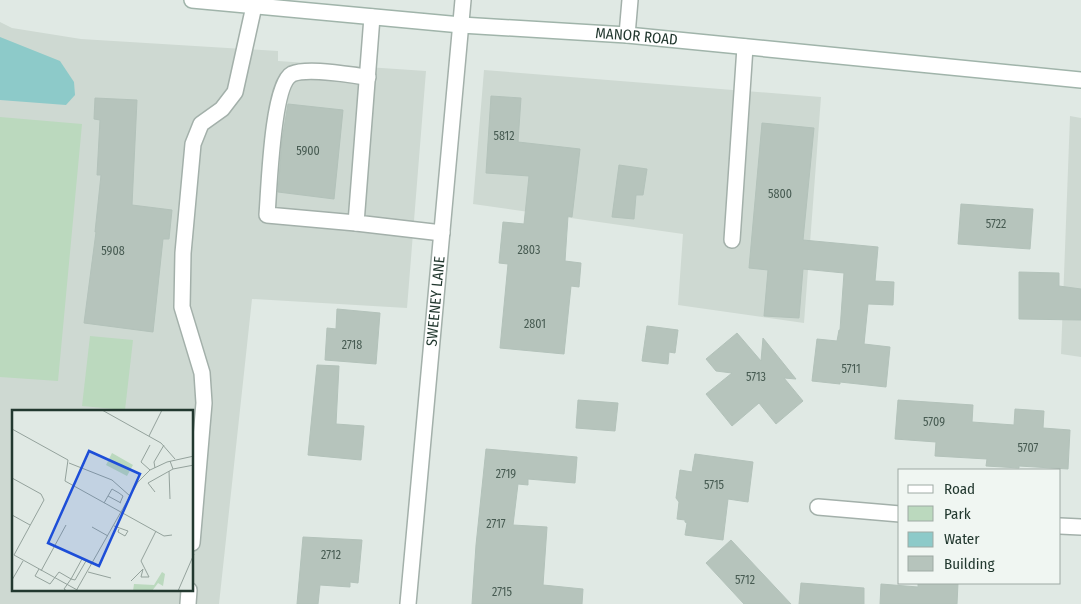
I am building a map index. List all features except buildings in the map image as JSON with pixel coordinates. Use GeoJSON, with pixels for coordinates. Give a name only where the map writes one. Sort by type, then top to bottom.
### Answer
{"type":"FeatureCollection","features":[{"type":"Feature","properties":{"kind":"main road","name":"MANOR ROAD"},"geometry":{"type":"LineString","coordinates":[[192,0],[461,25],[627,36],[1081,80]]}},
{"type":"Feature","properties":{"kind":"main road","name":"SWEENEY LANE"},"geometry":{"type":"LineString","coordinates":[[408,604],[463,0]]}},
{"type":"Feature","properties":{"kind":"main road"},"geometry":{"type":"LineString","coordinates":[[627,36],[630,0]]}},
{"type":"Feature","properties":{"kind":"main road"},"geometry":{"type":"LineString","coordinates":[[194,523],[204,396],[202,373],[182,307],[183,252],[194,144],[201,124],[222,110],[235,92],[254,6]]}},
{"type":"Feature","properties":{"kind":"main road"},"geometry":{"type":"LineString","coordinates":[[356,223],[372,17]]}},
{"type":"Feature","properties":{"kind":"main road"},"geometry":{"type":"LineString","coordinates":[[732,240],[744,47]]}},
{"type":"Feature","properties":{"kind":"main road"},"geometry":{"type":"LineString","coordinates":[[368,77],[304,70],[290,75],[284,81],[274,128],[268,215],[356,223],[442,234]]}},
{"type":"Feature","properties":{"kind":"main road"},"geometry":{"type":"LineString","coordinates":[[818,507],[898,514]]}},
{"type":"Feature","properties":{"kind":"main road"},"geometry":{"type":"LineString","coordinates":[[1061,526],[1081,527]]}},
{"type":"Feature","properties":{"kind":"shaded area"},"geometry":{"type":"Polygon","coordinates":[[[0,22],[12,28],[81,39],[278,51],[278,61],[426,71],[407,308],[252,299],[219,604],[0,604],[0,22]]]}},
{"type":"Feature","properties":{"kind":"shaded area"},"geometry":{"type":"Polygon","coordinates":[[[484,70],[821,97],[804,323],[678,305],[683,234],[473,204],[484,70]]]}},
{"type":"Feature","properties":{"kind":"shaded area"},"geometry":{"type":"Polygon","coordinates":[[[1070,116],[1081,118],[1081,357],[1061,354],[1070,116]]]}},
{"type":"Feature","properties":{"kind":"green space"},"geometry":{"type":"Polygon","coordinates":[[[0,117],[82,124],[58,381],[0,377],[0,117]]]}},
{"type":"Feature","properties":{"kind":"green space"},"geometry":{"type":"Polygon","coordinates":[[[90,336],[133,340],[125,410],[82,406],[90,336]]]}},
{"type":"Feature","properties":{"kind":"water"},"geometry":{"type":"Polygon","coordinates":[[[0,37],[60,61],[74,82],[75,95],[66,105],[0,100],[0,37]]]}}]}
